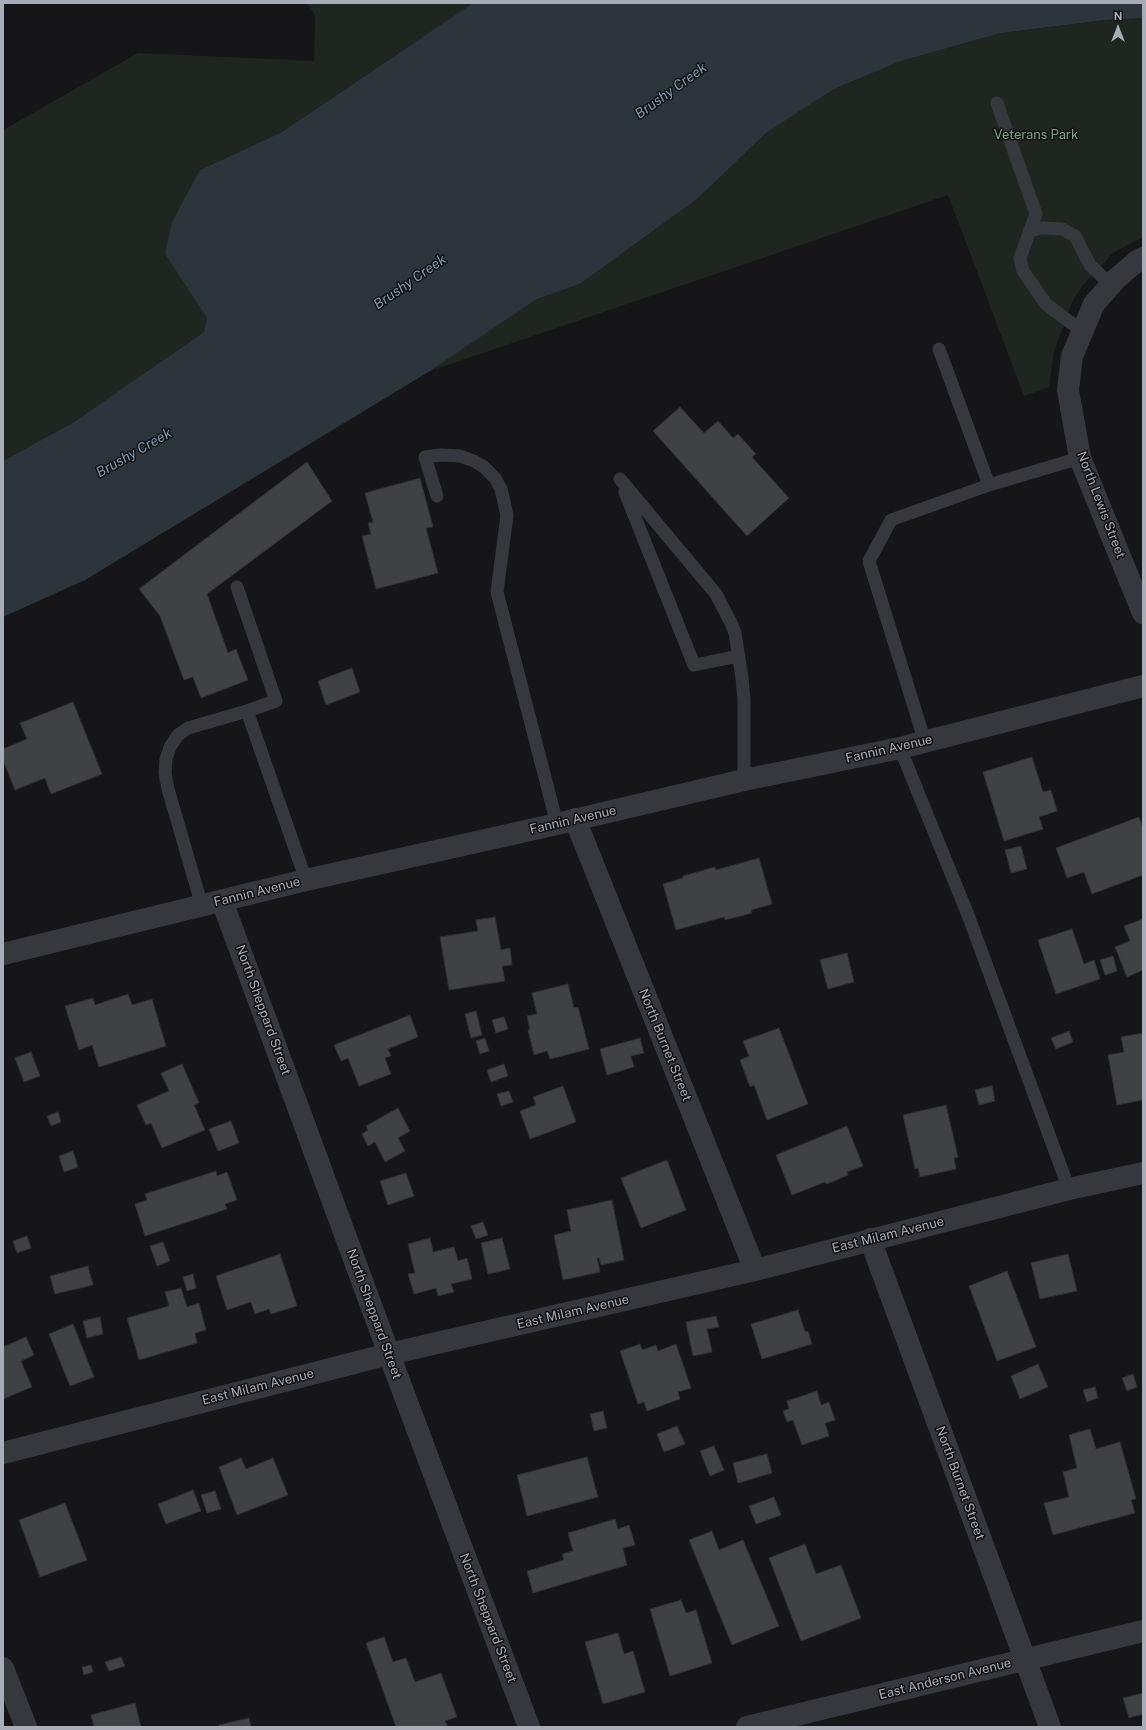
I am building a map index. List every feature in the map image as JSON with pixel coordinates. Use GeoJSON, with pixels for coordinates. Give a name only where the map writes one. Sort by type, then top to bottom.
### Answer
{"type":"FeatureCollection","features":[{"type":"Feature","properties":{"kind":"street","name":"North Lewis Street"},"geometry":{"type":"LineString","coordinates":[[1143,258],[1137,261],[1111,285],[1094,304],[1072,356],[1068,390],[1080,458],[1143,613]]}},
{"type":"Feature","properties":{"kind":"street","name":"Fannin Avenue"},"geometry":{"type":"LineString","coordinates":[[3,954],[306,880],[566,822],[744,780],[900,748],[1143,686]]}},
{"type":"Feature","properties":{"kind":"street","name":"North Burnet Street"},"geometry":{"type":"LineString","coordinates":[[566,822],[755,1270]]}},
{"type":"Feature","properties":{"kind":"street","name":"North Sheppard Street"},"geometry":{"type":"LineString","coordinates":[[222,901],[389,1354],[529,1727]]}},
{"type":"Feature","properties":{"kind":"street","name":"East Milam Avenue"},"geometry":{"type":"LineString","coordinates":[[3,1453],[389,1354],[755,1270],[870,1239],[1069,1189],[1143,1173]]}},
{"type":"Feature","properties":{"kind":"street","name":"North Burnet Street"},"geometry":{"type":"LineString","coordinates":[[870,1239],[1050,1727]]}},
{"type":"Feature","properties":{"kind":"street","name":"East Anderson Avenue"},"geometry":{"type":"LineString","coordinates":[[747,1727],[1143,1631]]}},
{"type":"Feature","properties":{"kind":"street"},"geometry":{"type":"LineString","coordinates":[[3,1668],[26,1727]]}},
{"type":"Feature","properties":{"kind":"lane"},"geometry":{"type":"LineString","coordinates":[[997,103],[1036,214],[1020,258],[1023,271],[1046,304],[1082,331]]}},
{"type":"Feature","properties":{"kind":"lane"},"geometry":{"type":"LineString","coordinates":[[1029,231],[1042,228],[1062,229],[1075,236],[1090,265],[1111,285]]}},
{"type":"Feature","properties":{"kind":"lane"},"geometry":{"type":"LineString","coordinates":[[939,349],[989,485]]}},
{"type":"Feature","properties":{"kind":"lane"},"geometry":{"type":"LineString","coordinates":[[437,496],[425,457],[440,455],[460,456],[474,461],[484,467],[495,478],[501,489],[508,515],[497,592],[566,822]]}},
{"type":"Feature","properties":{"kind":"lane"},"geometry":{"type":"LineString","coordinates":[[924,742],[869,561],[891,520],[989,485],[1080,458]]}},
{"type":"Feature","properties":{"kind":"lane"},"geometry":{"type":"LineString","coordinates":[[739,656],[694,665],[620,479],[716,594],[735,633],[739,656],[744,700],[744,780]]}},
{"type":"Feature","properties":{"kind":"lane"},"geometry":{"type":"LineString","coordinates":[[202,906],[168,789],[165,773],[166,759],[170,747],[178,735],[188,728],[247,711],[276,700],[237,587]]}},
{"type":"Feature","properties":{"kind":"lane"},"geometry":{"type":"LineString","coordinates":[[247,711],[306,880]]}},
{"type":"Feature","properties":{"kind":"lane"},"geometry":{"type":"LineString","coordinates":[[900,748],[968,915],[1069,1189]]}},
{"type":"Feature","properties":{"kind":"green space"},"geometry":{"type":"Polygon","coordinates":[[[308,3],[473,3],[282,132],[200,170],[165,254],[207,318],[204,332],[74,422],[3,461],[3,130],[138,53],[314,61],[315,16],[308,3]]]}},
{"type":"Feature","properties":{"kind":"green space","name":"Veterans Park"},"geometry":{"type":"Polygon","coordinates":[[[1143,18],[1143,237],[1113,253],[1083,285],[1072,302],[1054,352],[1049,387],[1024,396],[948,195],[430,371],[537,299],[580,284],[697,199],[766,133],[834,89],[901,61],[1001,33],[1105,20],[1143,18]]]}},
{"type":"Feature","properties":{"kind":"water","name":"Brushy Creek"},"geometry":{"type":"Polygon","coordinates":[[[473,3],[1143,3],[1143,18],[1105,20],[1001,33],[901,61],[834,89],[766,133],[697,199],[580,284],[537,299],[430,371],[85,580],[3,617],[3,461],[74,422],[204,332],[207,318],[165,254],[172,222],[200,170],[282,132],[473,3]]]}},
{"type":"Feature","properties":{"kind":"building"},"geometry":{"type":"Polygon","coordinates":[[[680,407],[704,433],[718,421],[733,438],[738,434],[756,454],[752,457],[789,498],[747,536],[653,431],[680,407]]]}},
{"type":"Feature","properties":{"kind":"building"},"geometry":{"type":"Polygon","coordinates":[[[307,462],[332,501],[207,594],[228,653],[236,649],[248,680],[201,698],[193,677],[184,680],[160,616],[139,589],[307,462]]]}},
{"type":"Feature","properties":{"kind":"building"},"geometry":{"type":"Polygon","coordinates":[[[420,478],[433,527],[426,528],[438,573],[376,589],[362,536],[371,534],[368,523],[373,522],[365,493],[420,478]]]}},
{"type":"Feature","properties":{"kind":"building"},"geometry":{"type":"Polygon","coordinates":[[[352,668],[360,692],[326,705],[318,681],[352,668]]]}},
{"type":"Feature","properties":{"kind":"building"},"geometry":{"type":"Polygon","coordinates":[[[73,702],[102,774],[51,794],[45,778],[15,790],[3,760],[3,749],[27,739],[20,723],[73,702]]]}},
{"type":"Feature","properties":{"kind":"building"},"geometry":{"type":"Polygon","coordinates":[[[1032,757],[1043,792],[1051,790],[1057,811],[1039,817],[1043,829],[1004,841],[983,772],[1032,757]]]}},
{"type":"Feature","properties":{"kind":"building"},"geometry":{"type":"Polygon","coordinates":[[[1139,817],[1143,828],[1143,875],[1092,894],[1084,872],[1067,878],[1056,848],[1139,817]]]}},
{"type":"Feature","properties":{"kind":"building"},"geometry":{"type":"Polygon","coordinates":[[[1021,846],[1027,869],[1011,873],[1005,850],[1021,846]]]}},
{"type":"Feature","properties":{"kind":"building"},"geometry":{"type":"Polygon","coordinates":[[[759,858],[772,904],[751,910],[752,913],[725,920],[724,917],[676,930],[663,884],[683,878],[683,876],[715,867],[716,870],[759,858]]]}},
{"type":"Feature","properties":{"kind":"building"},"geometry":{"type":"Polygon","coordinates":[[[495,917],[501,950],[510,948],[512,965],[502,966],[505,981],[449,990],[440,937],[478,931],[476,920],[495,917]]]}},
{"type":"Feature","properties":{"kind":"building"},"geometry":{"type":"Polygon","coordinates":[[[1143,919],[1143,970],[1127,977],[1115,947],[1130,941],[1124,926],[1143,919]]]}},
{"type":"Feature","properties":{"kind":"building"},"geometry":{"type":"Polygon","coordinates":[[[1072,929],[1084,964],[1094,960],[1100,979],[1056,994],[1038,940],[1072,929]]]}},
{"type":"Feature","properties":{"kind":"building"},"geometry":{"type":"Polygon","coordinates":[[[847,953],[854,982],[828,989],[820,960],[847,953]]]}},
{"type":"Feature","properties":{"kind":"building"},"geometry":{"type":"Polygon","coordinates":[[[1113,956],[1117,971],[1105,975],[1100,960],[1113,956]]]}},
{"type":"Feature","properties":{"kind":"building"},"geometry":{"type":"Polygon","coordinates":[[[568,984],[574,1008],[578,1007],[589,1049],[550,1059],[547,1051],[534,1055],[528,1030],[530,1030],[527,1016],[537,1014],[532,993],[568,984]]]}},
{"type":"Feature","properties":{"kind":"building"},"geometry":{"type":"Polygon","coordinates":[[[128,994],[132,1005],[152,999],[166,1046],[99,1067],[92,1045],[79,1050],[65,1006],[93,998],[95,1005],[128,994]]]}},
{"type":"Feature","properties":{"kind":"building"},"geometry":{"type":"Polygon","coordinates":[[[476,1011],[482,1035],[471,1038],[465,1014],[476,1011]]]}},
{"type":"Feature","properties":{"kind":"building"},"geometry":{"type":"Polygon","coordinates":[[[410,1015],[418,1037],[388,1049],[391,1056],[385,1058],[391,1074],[359,1086],[348,1058],[341,1061],[334,1045],[410,1015]]]}},
{"type":"Feature","properties":{"kind":"building"},"geometry":{"type":"Polygon","coordinates":[[[504,1017],[508,1029],[496,1033],[492,1020],[504,1017]]]}},
{"type":"Feature","properties":{"kind":"building"},"geometry":{"type":"Polygon","coordinates":[[[779,1028],[808,1104],[767,1120],[754,1085],[750,1087],[740,1060],[749,1056],[743,1041],[779,1028]]]}},
{"type":"Feature","properties":{"kind":"building"},"geometry":{"type":"Polygon","coordinates":[[[1069,1031],[1073,1042],[1056,1049],[1051,1038],[1069,1031]]]}},
{"type":"Feature","properties":{"kind":"building"},"geometry":{"type":"Polygon","coordinates":[[[1143,1033],[1143,1100],[1117,1105],[1108,1055],[1124,1052],[1121,1037],[1143,1033]]]}},
{"type":"Feature","properties":{"kind":"building"},"geometry":{"type":"Polygon","coordinates":[[[485,1038],[489,1051],[480,1054],[476,1041],[485,1038]]]}},
{"type":"Feature","properties":{"kind":"building"},"geometry":{"type":"Polygon","coordinates":[[[640,1038],[644,1053],[631,1056],[634,1067],[607,1075],[600,1049],[640,1038]]]}},
{"type":"Feature","properties":{"kind":"building"},"geometry":{"type":"Polygon","coordinates":[[[31,1052],[40,1076],[24,1082],[15,1058],[31,1052]]]}},
{"type":"Feature","properties":{"kind":"building"},"geometry":{"type":"Polygon","coordinates":[[[182,1064],[199,1103],[194,1105],[205,1130],[162,1148],[151,1123],[146,1125],[137,1105],[169,1091],[161,1073],[182,1064]]]}},
{"type":"Feature","properties":{"kind":"building"},"geometry":{"type":"Polygon","coordinates":[[[504,1064],[508,1076],[491,1082],[487,1070],[504,1064]]]}},
{"type":"Feature","properties":{"kind":"building"},"geometry":{"type":"Polygon","coordinates":[[[563,1086],[576,1122],[530,1139],[520,1111],[536,1105],[533,1097],[563,1086]]]}},
{"type":"Feature","properties":{"kind":"building"},"geometry":{"type":"Polygon","coordinates":[[[992,1086],[995,1101],[979,1105],[975,1090],[992,1086]]]}},
{"type":"Feature","properties":{"kind":"building"},"geometry":{"type":"Polygon","coordinates":[[[509,1091],[513,1102],[501,1106],[497,1094],[509,1091]]]}},
{"type":"Feature","properties":{"kind":"building"},"geometry":{"type":"Polygon","coordinates":[[[946,1105],[958,1157],[954,1158],[956,1169],[920,1177],[918,1168],[915,1169],[903,1115],[946,1105]]]}},
{"type":"Feature","properties":{"kind":"building"},"geometry":{"type":"Polygon","coordinates":[[[398,1108],[410,1131],[398,1138],[405,1151],[385,1162],[375,1142],[368,1146],[362,1134],[368,1130],[366,1126],[398,1108]]]}},
{"type":"Feature","properties":{"kind":"building"},"geometry":{"type":"Polygon","coordinates":[[[58,1112],[61,1122],[51,1126],[47,1116],[58,1112]]]}},
{"type":"Feature","properties":{"kind":"building"},"geometry":{"type":"Polygon","coordinates":[[[231,1121],[239,1143],[218,1151],[209,1129],[231,1121]]]}},
{"type":"Feature","properties":{"kind":"building"},"geometry":{"type":"Polygon","coordinates":[[[847,1126],[863,1166],[847,1172],[848,1175],[827,1184],[825,1182],[792,1195],[776,1155],[847,1126]]]}},
{"type":"Feature","properties":{"kind":"building"},"geometry":{"type":"Polygon","coordinates":[[[73,1151],[78,1167],[64,1172],[59,1156],[73,1151]]]}},
{"type":"Feature","properties":{"kind":"building"},"geometry":{"type":"Polygon","coordinates":[[[667,1160],[686,1210],[641,1228],[621,1178],[667,1160]]]}},
{"type":"Feature","properties":{"kind":"building"},"geometry":{"type":"Polygon","coordinates":[[[216,1171],[217,1176],[227,1172],[237,1200],[225,1204],[227,1209],[145,1236],[135,1204],[147,1200],[145,1194],[216,1171]]]}},
{"type":"Feature","properties":{"kind":"building"},"geometry":{"type":"Polygon","coordinates":[[[406,1173],[414,1196],[388,1205],[380,1181],[406,1173]]]}},
{"type":"Feature","properties":{"kind":"building"},"geometry":{"type":"Polygon","coordinates":[[[612,1200],[624,1260],[601,1265],[599,1258],[597,1258],[600,1272],[563,1280],[554,1235],[571,1231],[567,1210],[612,1200]]]}},
{"type":"Feature","properties":{"kind":"building"},"geometry":{"type":"Polygon","coordinates":[[[483,1222],[488,1235],[476,1239],[471,1226],[483,1222]]]}},
{"type":"Feature","properties":{"kind":"building"},"geometry":{"type":"Polygon","coordinates":[[[27,1236],[31,1248],[17,1253],[13,1241],[27,1236]]]}},
{"type":"Feature","properties":{"kind":"building"},"geometry":{"type":"Polygon","coordinates":[[[430,1238],[433,1252],[454,1247],[458,1261],[467,1258],[472,1279],[451,1284],[454,1292],[438,1296],[436,1288],[414,1294],[408,1274],[415,1273],[408,1244],[430,1238]]]}},
{"type":"Feature","properties":{"kind":"building"},"geometry":{"type":"Polygon","coordinates":[[[502,1238],[510,1269],[488,1274],[481,1243],[502,1238]]]}},
{"type":"Feature","properties":{"kind":"building"},"geometry":{"type":"Polygon","coordinates":[[[163,1242],[170,1261],[157,1266],[150,1246],[163,1242]]]}},
{"type":"Feature","properties":{"kind":"building"},"geometry":{"type":"Polygon","coordinates":[[[280,1254],[297,1306],[271,1314],[269,1309],[255,1314],[251,1302],[227,1310],[216,1276],[280,1254]]]}},
{"type":"Feature","properties":{"kind":"building"},"geometry":{"type":"Polygon","coordinates":[[[1068,1254],[1077,1291],[1040,1299],[1031,1263],[1068,1254]]]}},
{"type":"Feature","properties":{"kind":"building"},"geometry":{"type":"Polygon","coordinates":[[[88,1266],[93,1285],[55,1294],[50,1276],[88,1266]]]}},
{"type":"Feature","properties":{"kind":"building"},"geometry":{"type":"Polygon","coordinates":[[[1007,1271],[1036,1347],[997,1361],[969,1286],[1007,1271]]]}},
{"type":"Feature","properties":{"kind":"building"},"geometry":{"type":"Polygon","coordinates":[[[193,1274],[196,1288],[187,1291],[183,1277],[193,1274]]]}},
{"type":"Feature","properties":{"kind":"building"},"geometry":{"type":"Polygon","coordinates":[[[181,1288],[187,1307],[199,1303],[206,1330],[195,1333],[197,1343],[139,1360],[127,1318],[169,1306],[165,1292],[181,1288]]]}},
{"type":"Feature","properties":{"kind":"building"},"geometry":{"type":"Polygon","coordinates":[[[798,1310],[805,1332],[808,1331],[812,1344],[762,1359],[751,1324],[798,1310]]]}},
{"type":"Feature","properties":{"kind":"building"},"geometry":{"type":"Polygon","coordinates":[[[716,1316],[719,1327],[707,1329],[712,1352],[693,1356],[686,1322],[716,1316]]]}},
{"type":"Feature","properties":{"kind":"building"},"geometry":{"type":"Polygon","coordinates":[[[100,1317],[103,1334],[87,1338],[83,1321],[100,1317]]]}},
{"type":"Feature","properties":{"kind":"building"},"geometry":{"type":"Polygon","coordinates":[[[73,1324],[94,1377],[70,1386],[49,1334],[73,1324]]]}},
{"type":"Feature","properties":{"kind":"building"},"geometry":{"type":"Polygon","coordinates":[[[26,1337],[34,1355],[21,1361],[32,1387],[3,1399],[3,1347],[26,1337]]]}},
{"type":"Feature","properties":{"kind":"building"},"geometry":{"type":"Polygon","coordinates":[[[640,1344],[642,1350],[656,1345],[658,1351],[676,1344],[691,1388],[678,1392],[680,1399],[647,1411],[644,1402],[638,1404],[620,1351],[640,1344]]]}},
{"type":"Feature","properties":{"kind":"building"},"geometry":{"type":"Polygon","coordinates":[[[1038,1364],[1048,1387],[1020,1399],[1011,1376],[1038,1364]]]}},
{"type":"Feature","properties":{"kind":"building"},"geometry":{"type":"Polygon","coordinates":[[[1133,1374],[1137,1387],[1127,1391],[1122,1378],[1133,1374]]]}},
{"type":"Feature","properties":{"kind":"building"},"geometry":{"type":"Polygon","coordinates":[[[1095,1387],[1098,1398],[1087,1402],[1083,1390],[1095,1387]]]}},
{"type":"Feature","properties":{"kind":"building"},"geometry":{"type":"Polygon","coordinates":[[[817,1391],[821,1405],[829,1402],[835,1420],[825,1423],[829,1436],[802,1445],[793,1420],[787,1422],[783,1411],[789,1409],[787,1401],[817,1391]]]}},
{"type":"Feature","properties":{"kind":"building"},"geometry":{"type":"Polygon","coordinates":[[[603,1411],[607,1428],[594,1431],[590,1414],[603,1411]]]}},
{"type":"Feature","properties":{"kind":"building"},"geometry":{"type":"Polygon","coordinates":[[[677,1426],[685,1444],[664,1452],[657,1434],[677,1426]]]}},
{"type":"Feature","properties":{"kind":"building"},"geometry":{"type":"Polygon","coordinates":[[[1090,1429],[1096,1449],[1120,1442],[1136,1499],[1131,1500],[1135,1513],[1053,1535],[1044,1503],[1069,1497],[1063,1472],[1077,1468],[1069,1435],[1090,1429]]]}},
{"type":"Feature","properties":{"kind":"building"},"geometry":{"type":"Polygon","coordinates":[[[714,1446],[724,1470],[710,1476],[700,1451],[714,1446]]]}},
{"type":"Feature","properties":{"kind":"building"},"geometry":{"type":"Polygon","coordinates":[[[767,1454],[772,1473],[738,1483],[733,1463],[767,1454]]]}},
{"type":"Feature","properties":{"kind":"building"},"geometry":{"type":"Polygon","coordinates":[[[587,1457],[598,1497],[527,1516],[517,1475],[587,1457]]]}},
{"type":"Feature","properties":{"kind":"building"},"geometry":{"type":"Polygon","coordinates":[[[241,1458],[246,1469],[273,1458],[288,1495],[237,1515],[219,1467],[241,1458]]]}},
{"type":"Feature","properties":{"kind":"building"},"geometry":{"type":"Polygon","coordinates":[[[193,1490],[201,1511],[166,1524],[158,1504],[193,1490]]]}},
{"type":"Feature","properties":{"kind":"building"},"geometry":{"type":"Polygon","coordinates":[[[215,1491],[221,1509],[207,1513],[201,1495],[215,1491]]]}},
{"type":"Feature","properties":{"kind":"building"},"geometry":{"type":"Polygon","coordinates":[[[774,1497],[781,1515],[756,1524],[749,1506],[774,1497]]]}},
{"type":"Feature","properties":{"kind":"building"},"geometry":{"type":"Polygon","coordinates":[[[65,1503],[87,1560],[40,1577],[19,1520],[65,1503]]]}},
{"type":"Feature","properties":{"kind":"building"},"geometry":{"type":"Polygon","coordinates":[[[615,1519],[618,1529],[629,1525],[635,1545],[623,1548],[627,1565],[533,1593],[527,1571],[564,1560],[562,1554],[573,1551],[568,1533],[615,1519]]]}},
{"type":"Feature","properties":{"kind":"building"},"geometry":{"type":"Polygon","coordinates":[[[712,1531],[719,1550],[743,1540],[779,1626],[732,1645],[689,1540],[712,1531]]]}},
{"type":"Feature","properties":{"kind":"building"},"geometry":{"type":"Polygon","coordinates":[[[805,1544],[816,1574],[841,1565],[861,1618],[801,1641],[769,1558],[805,1544]]]}},
{"type":"Feature","properties":{"kind":"building"},"geometry":{"type":"Polygon","coordinates":[[[681,1600],[686,1613],[696,1610],[712,1663],[670,1676],[650,1609],[681,1600]]]}},
{"type":"Feature","properties":{"kind":"building"},"geometry":{"type":"Polygon","coordinates":[[[618,1633],[624,1654],[633,1651],[645,1692],[603,1704],[585,1642],[618,1633]]]}},
{"type":"Feature","properties":{"kind":"building"},"geometry":{"type":"Polygon","coordinates":[[[384,1637],[393,1662],[406,1658],[415,1682],[441,1673],[457,1717],[445,1721],[448,1727],[396,1727],[366,1643],[384,1637]]]}},
{"type":"Feature","properties":{"kind":"building"},"geometry":{"type":"Polygon","coordinates":[[[121,1657],[125,1666],[109,1671],[105,1662],[121,1657]]]}},
{"type":"Feature","properties":{"kind":"building"},"geometry":{"type":"Polygon","coordinates":[[[91,1665],[93,1672],[84,1675],[82,1667],[91,1665]]]}},
{"type":"Feature","properties":{"kind":"building"},"geometry":{"type":"Polygon","coordinates":[[[1143,1693],[1143,1714],[1129,1718],[1123,1698],[1143,1693]]]}},
{"type":"Feature","properties":{"kind":"building"},"geometry":{"type":"Polygon","coordinates":[[[135,1703],[141,1727],[94,1727],[91,1715],[135,1703]]]}},
{"type":"Feature","properties":{"kind":"building"},"geometry":{"type":"Polygon","coordinates":[[[249,1718],[251,1727],[219,1727],[219,1725],[249,1718]]]}}]}
